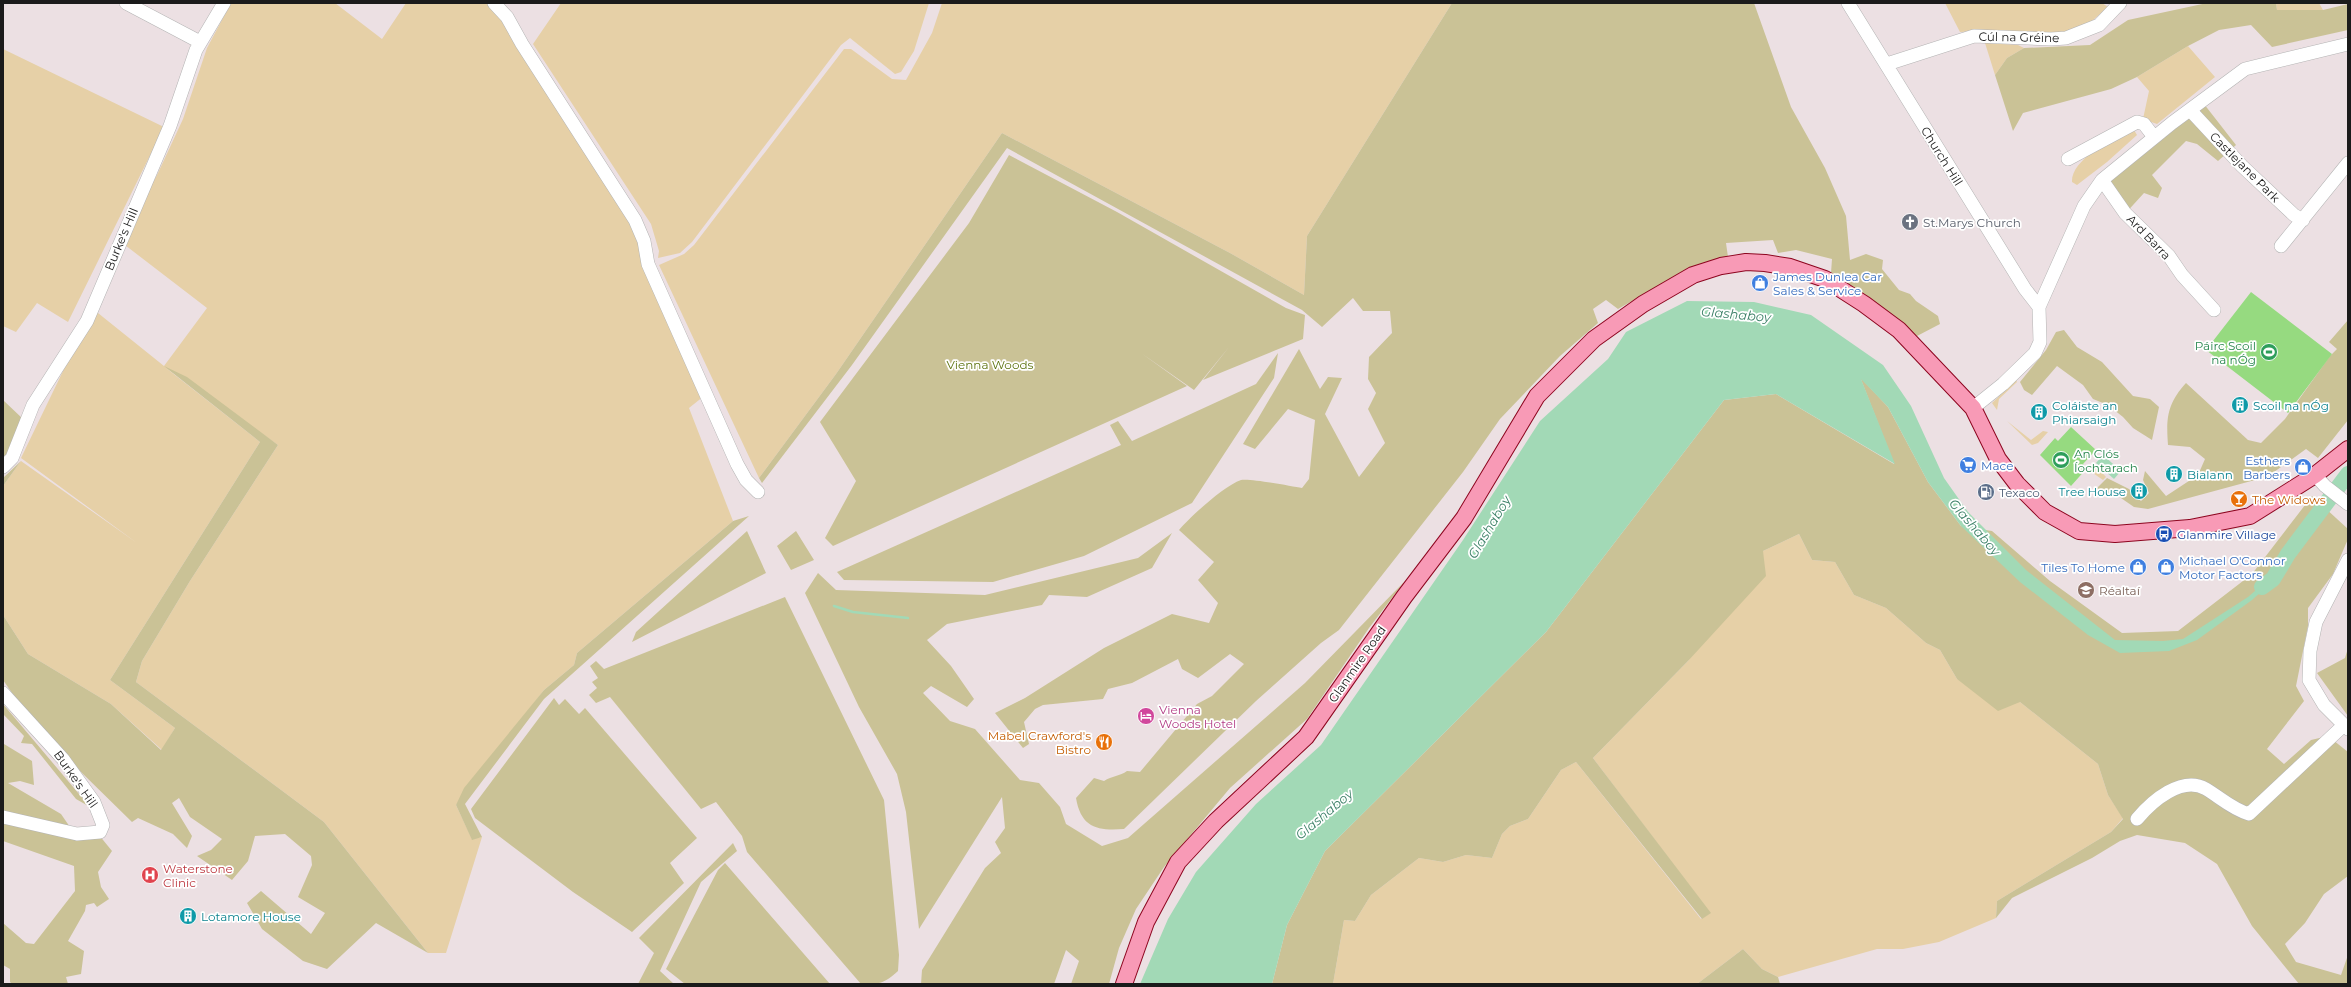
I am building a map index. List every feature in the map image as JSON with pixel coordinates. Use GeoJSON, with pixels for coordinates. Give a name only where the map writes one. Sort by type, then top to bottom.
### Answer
{"type":"FeatureCollection","features":[{"type":"Feature","properties":{"kind":"main road","name":"Glanmire Road"},"geometry":{"type":"LineString","coordinates":[[1124,984],[1146,922],[1178,862],[1216,820],[1306,737],[1404,597],[1464,518],[1537,396],[1594,339],[1643,304],[1694,275],[1721,266],[1746,262],[1790,267],[1825,279],[1864,304],[1899,330],[1973,408],[1998,459],[2017,484],[2045,512],[2079,531],[2115,534],[2190,528],[2250,516],[2320,481],[2348,449]]}},
{"type":"Feature","properties":{"kind":"street"},"geometry":{"type":"LineString","coordinates":[[126,3],[200,42]]}},
{"type":"Feature","properties":{"kind":"street","name":"Burke's Hill"},"geometry":{"type":"LineString","coordinates":[[3,467],[12,458],[33,405],[87,321],[170,126],[200,42],[224,3]]}},
{"type":"Feature","properties":{"kind":"street"},"geometry":{"type":"LineString","coordinates":[[494,3],[507,17],[530,57],[635,220],[644,241],[648,264],[737,464],[746,480],[758,492]]}},
{"type":"Feature","properties":{"kind":"street","name":"Church Hill"},"geometry":{"type":"LineString","coordinates":[[1848,3],[2025,289],[2039,307]]}},
{"type":"Feature","properties":{"kind":"street","name":"Cúl na Gréine"},"geometry":{"type":"LineString","coordinates":[[1887,64],[1974,36],[2051,40],[2066,38],[2099,25],[2120,3]]}},
{"type":"Feature","properties":{"kind":"street"},"geometry":{"type":"LineString","coordinates":[[1973,408],[2003,384],[2035,353],[2040,342],[2039,307],[2084,206],[2102,180],[2154,136],[2244,69],[2348,44]]}},
{"type":"Feature","properties":{"kind":"street","name":"Castlejane Park"},"geometry":{"type":"LineString","coordinates":[[2190,110],[2242,166],[2294,215],[2303,220]]}},
{"type":"Feature","properties":{"kind":"street"},"geometry":{"type":"LineString","coordinates":[[2068,159],[2137,122],[2144,124],[2154,136]]}},
{"type":"Feature","properties":{"kind":"street"},"geometry":{"type":"LineString","coordinates":[[2281,246],[2348,163]]}},
{"type":"Feature","properties":{"kind":"street","name":"Ard Barra"},"geometry":{"type":"LineString","coordinates":[[2102,180],[2125,213],[2169,256],[2186,281],[2214,310]]}},
{"type":"Feature","properties":{"kind":"street"},"geometry":{"type":"LineString","coordinates":[[2320,481],[2348,504]]}},
{"type":"Feature","properties":{"kind":"street"},"geometry":{"type":"LineString","coordinates":[[2137,819],[2156,800],[2188,785],[2204,788],[2236,810],[2248,814],[2346,727],[2324,706],[2309,680],[2310,651],[2316,622],[2348,560]]}},
{"type":"Feature","properties":{"kind":"street","name":"Burke's Hill"},"geometry":{"type":"LineString","coordinates":[[3,693],[63,759],[94,802],[103,825],[100,832],[77,834],[3,817]]}},
{"type":"Feature","properties":{"kind":"shaded area"},"geometry":{"type":"Polygon","coordinates":[[[231,3],[335,3],[382,39],[406,3],[490,3],[503,13],[644,239],[704,396],[689,408],[733,521],[577,653],[574,665],[544,690],[456,805],[472,839],[482,837],[446,953],[428,953],[324,822],[136,682],[142,661],[190,581],[278,445],[166,368],[260,442],[110,680],[175,728],[162,750],[111,704],[28,654],[3,615],[3,486],[21,461],[137,543],[21,458],[93,309],[164,366],[207,308],[121,242],[158,173],[183,119],[207,48],[231,3]]]}},
{"type":"Feature","properties":{"kind":"shaded area"},"geometry":{"type":"Polygon","coordinates":[[[561,3],[929,3],[914,51],[901,72],[895,74],[850,38],[841,45],[692,242],[680,253],[658,258],[659,251],[651,224],[533,44],[561,3]]]}},
{"type":"Feature","properties":{"kind":"shaded area"},"geometry":{"type":"Polygon","coordinates":[[[942,3],[1452,3],[1307,236],[1304,295],[1230,253],[1002,133],[836,374],[759,478],[659,265],[684,254],[694,245],[844,49],[851,49],[892,79],[906,80],[932,33],[942,3]]]}},
{"type":"Feature","properties":{"kind":"shaded area"},"geometry":{"type":"Polygon","coordinates":[[[1945,3],[2102,3],[2108,7],[2085,27],[2062,35],[1994,30],[1960,32],[1945,3]]]}},
{"type":"Feature","properties":{"kind":"shaded area"},"geometry":{"type":"Polygon","coordinates":[[[2276,3],[2319,3],[2323,10],[2277,10],[2276,3]]]}},
{"type":"Feature","properties":{"kind":"shaded area"},"geometry":{"type":"Polygon","coordinates":[[[1985,43],[2018,45],[2024,48],[2007,58],[1995,75],[1985,43]]]}},
{"type":"Feature","properties":{"kind":"shaded area"},"geometry":{"type":"Polygon","coordinates":[[[2188,46],[2215,77],[2157,124],[2143,119],[2149,91],[2137,77],[2188,46]]]}},
{"type":"Feature","properties":{"kind":"shaded area"},"geometry":{"type":"Polygon","coordinates":[[[3,49],[164,127],[68,322],[37,303],[16,332],[3,326],[3,49]]]}},
{"type":"Feature","properties":{"kind":"shaded area"},"geometry":{"type":"Polygon","coordinates":[[[2127,130],[2134,130],[2137,135],[2107,162],[2077,185],[2072,182],[2073,174],[2084,159],[2102,145],[2127,130]]]}},
{"type":"Feature","properties":{"kind":"shaded area"},"geometry":{"type":"Polygon","coordinates":[[[2016,380],[2017,382],[1999,399],[1997,410],[1992,403],[2016,380]]]}},
{"type":"Feature","properties":{"kind":"shaded area"},"geometry":{"type":"Polygon","coordinates":[[[2007,421],[2031,440],[2043,431],[2048,432],[2038,443],[2032,445],[2007,421]]]}},
{"type":"Feature","properties":{"kind":"shaded area"},"geometry":{"type":"Polygon","coordinates":[[[2095,465],[2106,477],[2103,480],[2090,471],[2095,465]]]}},
{"type":"Feature","properties":{"kind":"shaded area"},"geometry":{"type":"Polygon","coordinates":[[[1799,534],[1812,560],[1835,562],[1854,595],[1886,608],[1926,643],[1940,650],[1957,679],[2020,702],[2098,764],[2108,795],[2123,818],[2111,832],[1997,901],[1996,918],[1939,942],[1903,949],[1877,949],[1778,977],[1762,969],[1743,949],[1697,984],[1333,984],[1344,920],[1355,921],[1371,895],[1419,858],[1443,862],[1466,855],[1492,858],[1502,834],[1510,826],[1528,819],[1561,770],[1576,762],[1701,919],[1710,913],[1593,758],[1688,661],[1763,551],[1799,534]]]}},
{"type":"Feature","properties":{"kind":"green space"},"geometry":{"type":"Polygon","coordinates":[[[1452,3],[1754,3],[1791,107],[1825,168],[1846,216],[1850,260],[1866,254],[1883,260],[1882,269],[1899,290],[1910,294],[1916,301],[1938,316],[1940,324],[1917,336],[1831,273],[1832,259],[1796,250],[1778,253],[1773,240],[1726,243],[1728,257],[1686,270],[1618,309],[1606,300],[1593,309],[1598,323],[1560,356],[1500,419],[1463,472],[1339,630],[1321,643],[1256,701],[1124,829],[1106,829],[1092,826],[1082,816],[1078,808],[1076,798],[1094,778],[1104,781],[1127,771],[1140,772],[1197,704],[1212,696],[1244,664],[1230,654],[1198,678],[1182,669],[1178,659],[1132,683],[1108,689],[1103,699],[1043,705],[1035,709],[1024,722],[1029,744],[1023,748],[995,713],[1025,698],[1104,648],[1172,614],[1209,623],[1218,603],[1198,580],[1214,562],[1179,530],[1191,517],[1217,495],[1241,480],[1261,481],[1302,488],[1309,479],[1315,420],[1288,409],[1255,449],[1243,444],[1299,349],[1320,389],[1328,377],[1342,378],[1325,414],[1359,477],[1385,443],[1368,409],[1376,393],[1368,379],[1369,357],[1392,333],[1390,311],[1363,311],[1353,298],[1322,327],[1302,310],[1007,148],[852,365],[762,483],[759,478],[836,374],[1002,133],[1230,253],[1304,295],[1307,236],[1452,3]]]}},
{"type":"Feature","properties":{"kind":"green space"},"geometry":{"type":"Polygon","coordinates":[[[2207,3],[2276,3],[2277,10],[2323,10],[2348,4],[2348,30],[2272,47],[2251,25],[2219,30],[2188,46],[2137,77],[2111,89],[2023,113],[2013,131],[1995,75],[2007,58],[2024,48],[2090,45],[2128,20],[2207,3]]]}},
{"type":"Feature","properties":{"kind":"green space"},"geometry":{"type":"Polygon","coordinates":[[[2204,104],[2236,145],[2218,161],[2197,144],[2186,141],[2152,175],[2162,188],[2158,198],[2144,193],[2123,216],[2103,191],[2112,177],[2204,104]]]}},
{"type":"Feature","properties":{"kind":"green space","name":"Vienna Woods"},"geometry":{"type":"Polygon","coordinates":[[[1009,155],[1117,212],[1286,308],[1305,315],[1303,339],[1203,380],[1229,347],[1194,390],[1141,353],[1187,386],[833,546],[825,538],[856,481],[820,422],[969,223],[1009,155]]]}},
{"type":"Feature","properties":{"kind":"green space","name":"Páirc Scoil na nÓg"},"geometry":{"type":"Polygon","coordinates":[[[2251,292],[2332,354],[2288,413],[2206,350],[2251,292]]]}},
{"type":"Feature","properties":{"kind":"green space"},"geometry":{"type":"Polygon","coordinates":[[[2348,320],[2348,420],[2318,458],[2306,449],[2274,472],[2255,480],[2148,509],[2134,507],[2118,496],[2095,490],[2107,478],[2129,489],[2141,501],[2149,493],[2143,480],[2145,471],[2166,496],[2198,475],[2205,459],[2190,447],[2168,445],[2167,427],[2171,405],[2186,383],[2248,440],[2261,443],[2285,419],[2330,356],[2337,349],[2329,342],[2348,320]]]}},
{"type":"Feature","properties":{"kind":"green space"},"geometry":{"type":"Polygon","coordinates":[[[2064,330],[2077,347],[2102,362],[2133,396],[2150,399],[2159,407],[2152,440],[2133,428],[2123,417],[2108,405],[2093,399],[2083,385],[2057,366],[2032,395],[2024,390],[2020,382],[2046,350],[2056,332],[2064,330]]]}},
{"type":"Feature","properties":{"kind":"green space"},"geometry":{"type":"Polygon","coordinates":[[[1278,353],[1274,378],[1192,503],[1084,556],[993,582],[844,580],[837,572],[1121,445],[1110,425],[1118,421],[1132,441],[1256,384],[1278,353]]]}},
{"type":"Feature","properties":{"kind":"green space"},"geometry":{"type":"Polygon","coordinates":[[[164,366],[187,377],[278,445],[190,581],[142,661],[136,682],[324,822],[428,953],[376,923],[327,969],[303,961],[262,929],[247,903],[261,891],[311,934],[325,913],[298,897],[312,865],[311,856],[285,834],[255,836],[248,861],[232,880],[197,856],[211,850],[222,839],[190,817],[179,798],[172,803],[192,836],[187,848],[173,834],[138,818],[132,822],[82,773],[17,700],[3,680],[3,615],[28,654],[111,704],[161,750],[175,728],[110,680],[260,442],[164,366]]]}},
{"type":"Feature","properties":{"kind":"green space"},"geometry":{"type":"Polygon","coordinates":[[[1860,377],[1888,407],[1928,482],[1961,526],[1992,531],[2050,581],[2122,633],[2178,631],[2252,574],[2312,496],[2348,529],[2348,539],[2333,574],[2308,608],[2308,626],[2296,686],[2304,701],[2267,749],[2284,764],[2311,740],[2328,736],[2348,752],[2348,876],[2324,894],[2305,923],[2285,944],[2296,962],[2341,975],[2348,955],[2348,984],[2299,984],[2252,926],[2217,864],[2185,843],[2137,835],[2120,841],[2092,858],[2012,898],[1996,918],[1997,901],[2111,832],[2123,819],[2108,795],[2098,764],[2020,702],[1998,711],[1957,679],[1940,650],[1926,643],[1886,608],[1854,595],[1835,562],[1812,560],[1799,534],[1763,551],[1766,576],[1688,661],[1593,758],[1711,913],[1702,919],[1576,762],[1561,770],[1528,819],[1510,826],[1502,834],[1492,858],[1466,855],[1443,862],[1419,858],[1371,895],[1355,921],[1344,920],[1333,984],[1272,984],[1287,925],[1325,851],[1546,632],[1724,400],[1776,394],[1894,464],[1860,377]]]}},
{"type":"Feature","properties":{"kind":"green space"},"geometry":{"type":"Polygon","coordinates":[[[3,400],[23,419],[10,454],[3,461],[3,400]]]}},
{"type":"Feature","properties":{"kind":"green space","name":"An Clós Íochtarach"},"geometry":{"type":"Polygon","coordinates":[[[2071,427],[2096,450],[2083,464],[2087,468],[2071,486],[2040,455],[2055,438],[2058,441],[2071,427]]]}},
{"type":"Feature","properties":{"kind":"green space"},"geometry":{"type":"Polygon","coordinates":[[[21,461],[3,486],[3,478],[21,461]]]}},
{"type":"Feature","properties":{"kind":"green space"},"geometry":{"type":"Polygon","coordinates":[[[749,516],[544,699],[465,804],[482,837],[472,840],[456,805],[464,788],[544,690],[574,665],[577,653],[733,521],[749,516]]]}},
{"type":"Feature","properties":{"kind":"green space"},"geometry":{"type":"Polygon","coordinates":[[[747,531],[766,573],[632,642],[636,632],[747,531]]]}},
{"type":"Feature","properties":{"kind":"green space"},"geometry":{"type":"Polygon","coordinates":[[[796,531],[814,560],[791,570],[777,546],[796,531]]]}},
{"type":"Feature","properties":{"kind":"green space"},"geometry":{"type":"Polygon","coordinates":[[[1172,533],[1152,568],[1087,597],[1049,595],[1042,605],[947,624],[927,640],[951,666],[974,699],[967,707],[931,686],[923,693],[950,721],[975,729],[1020,780],[1039,783],[1060,807],[1066,824],[1102,846],[1128,838],[1305,683],[1405,581],[1369,628],[1307,719],[1230,788],[1164,867],[1136,909],[1119,948],[1109,984],[1071,984],[1079,961],[1066,950],[1054,984],[921,984],[922,970],[985,868],[1001,853],[995,842],[1005,828],[1002,797],[919,929],[906,812],[897,774],[859,707],[805,593],[818,573],[836,590],[985,595],[1138,558],[1172,533]]]}},
{"type":"Feature","properties":{"kind":"green space"},"geometry":{"type":"Polygon","coordinates":[[[785,597],[884,800],[899,955],[898,971],[885,981],[872,984],[861,984],[747,852],[742,836],[716,802],[701,809],[610,697],[596,703],[589,695],[597,688],[592,682],[598,678],[590,666],[596,661],[604,669],[785,597]]]}},
{"type":"Feature","properties":{"kind":"green space"},"geometry":{"type":"Polygon","coordinates":[[[2348,648],[2348,716],[2317,673],[2345,658],[2348,648]]]}},
{"type":"Feature","properties":{"kind":"green space"},"geometry":{"type":"Polygon","coordinates":[[[554,698],[559,705],[565,699],[579,714],[585,708],[697,838],[670,863],[684,883],[632,932],[573,892],[475,818],[471,809],[554,698]]]}},
{"type":"Feature","properties":{"kind":"green space"},"geometry":{"type":"Polygon","coordinates":[[[3,704],[90,807],[76,799],[32,744],[21,743],[24,736],[3,714],[3,704]]]}},
{"type":"Feature","properties":{"kind":"green space"},"geometry":{"type":"Polygon","coordinates":[[[3,742],[32,761],[34,785],[20,781],[8,783],[61,814],[72,830],[3,813],[3,742]]]}},
{"type":"Feature","properties":{"kind":"green space"},"geometry":{"type":"Polygon","coordinates":[[[3,820],[99,835],[112,851],[98,872],[101,887],[109,899],[97,907],[94,903],[86,905],[85,911],[68,941],[84,951],[81,974],[66,977],[68,984],[12,984],[10,982],[10,969],[3,965],[3,923],[26,943],[34,944],[75,891],[74,866],[3,841],[3,820]]]}},
{"type":"Feature","properties":{"kind":"green space"},"geometry":{"type":"Polygon","coordinates":[[[733,843],[737,851],[701,882],[660,971],[674,984],[638,984],[654,953],[639,938],[733,843]]]}},
{"type":"Feature","properties":{"kind":"green space"},"geometry":{"type":"Polygon","coordinates":[[[725,863],[830,984],[685,984],[666,969],[718,870],[725,863]]]}},
{"type":"Feature","properties":{"kind":"green space"},"geometry":{"type":"Polygon","coordinates":[[[1743,949],[1762,969],[1778,977],[1780,984],[1697,984],[1743,949]]]}},
{"type":"Feature","properties":{"kind":"water"},"geometry":{"type":"Polygon","coordinates":[[[1687,301],[1754,302],[1811,315],[1883,365],[1911,406],[1944,478],[1968,512],[2026,570],[2115,640],[2163,641],[2183,639],[2248,597],[2277,572],[2348,470],[2348,485],[2280,575],[2252,600],[2197,640],[2169,651],[2120,653],[2088,635],[2020,582],[1961,526],[1928,482],[1888,407],[1861,379],[1895,464],[1776,394],[1724,400],[1546,632],[1325,851],[1287,925],[1272,984],[1140,984],[1168,919],[1196,872],[1256,804],[1321,745],[1463,540],[1540,421],[1608,359],[1626,332],[1687,301]]]}},
{"type":"Feature","properties":{"kind":"water"},"geometry":{"type":"Polygon","coordinates":[[[2103,455],[2121,471],[2114,479],[2096,463],[2103,455]]]}},
{"type":"Feature","properties":{"kind":"waterway","name":"Glashaboy"},"geometry":{"type":"LineString","coordinates":[[2262,587],[2273,579],[2288,554],[2348,474]]}},
{"type":"Feature","properties":{"kind":"waterway"},"geometry":{"type":"LineString","coordinates":[[834,606],[853,612],[908,618]]}},
{"type":"Feature","properties":{"kind":"place","name":"St.Marys Church"},"geometry":{"type":"Point","coordinates":[1910,222]}},
{"type":"Feature","properties":{"kind":"place","name":"James Dunlea Car Sales & Service"},"geometry":{"type":"Point","coordinates":[1760,283]}},
{"type":"Feature","properties":{"kind":"place","name":"Páirc Scoil na nÓg"},"geometry":{"type":"Point","coordinates":[2269,352]}},
{"type":"Feature","properties":{"kind":"place","name":"Scoil na nÓg"},"geometry":{"type":"Point","coordinates":[2240,405]}},
{"type":"Feature","properties":{"kind":"place","name":"Coláiste an Phiarsaigh"},"geometry":{"type":"Point","coordinates":[2039,412]}},
{"type":"Feature","properties":{"kind":"place","name":"An Clós Íochtarach"},"geometry":{"type":"Point","coordinates":[2061,460]}},
{"type":"Feature","properties":{"kind":"place","name":"Mace"},"geometry":{"type":"Point","coordinates":[1968,465]}},
{"type":"Feature","properties":{"kind":"place","name":"Esthers Barbers"},"geometry":{"type":"Point","coordinates":[2303,467]}},
{"type":"Feature","properties":{"kind":"place","name":"Bialann"},"geometry":{"type":"Point","coordinates":[2174,474]}},
{"type":"Feature","properties":{"kind":"place","name":"Tree House"},"geometry":{"type":"Point","coordinates":[2139,491]}},
{"type":"Feature","properties":{"kind":"place","name":"Texaco"},"geometry":{"type":"Point","coordinates":[1986,492]}},
{"type":"Feature","properties":{"kind":"place","name":"The Widows"},"geometry":{"type":"Point","coordinates":[2239,499]}},
{"type":"Feature","properties":{"kind":"place","name":"Glanmire Village"},"geometry":{"type":"Point","coordinates":[2164,534]}},
{"type":"Feature","properties":{"kind":"place","name":"Tiles To Home"},"geometry":{"type":"Point","coordinates":[2138,567]}},
{"type":"Feature","properties":{"kind":"place","name":"Michael O'Connor Motor Factors"},"geometry":{"type":"Point","coordinates":[2166,567]}},
{"type":"Feature","properties":{"kind":"place","name":"Réaltaí"},"geometry":{"type":"Point","coordinates":[2086,590]}},
{"type":"Feature","properties":{"kind":"place","name":"Vienna Woods Hotel"},"geometry":{"type":"Point","coordinates":[1146,716]}},
{"type":"Feature","properties":{"kind":"place","name":"Mabel Crawford's Bistro"},"geometry":{"type":"Point","coordinates":[1104,742]}},
{"type":"Feature","properties":{"kind":"place","name":"Waterstone Clinic"},"geometry":{"type":"Point","coordinates":[150,875]}},
{"type":"Feature","properties":{"kind":"place","name":"Lotamore House"},"geometry":{"type":"Point","coordinates":[188,916]}}]}
